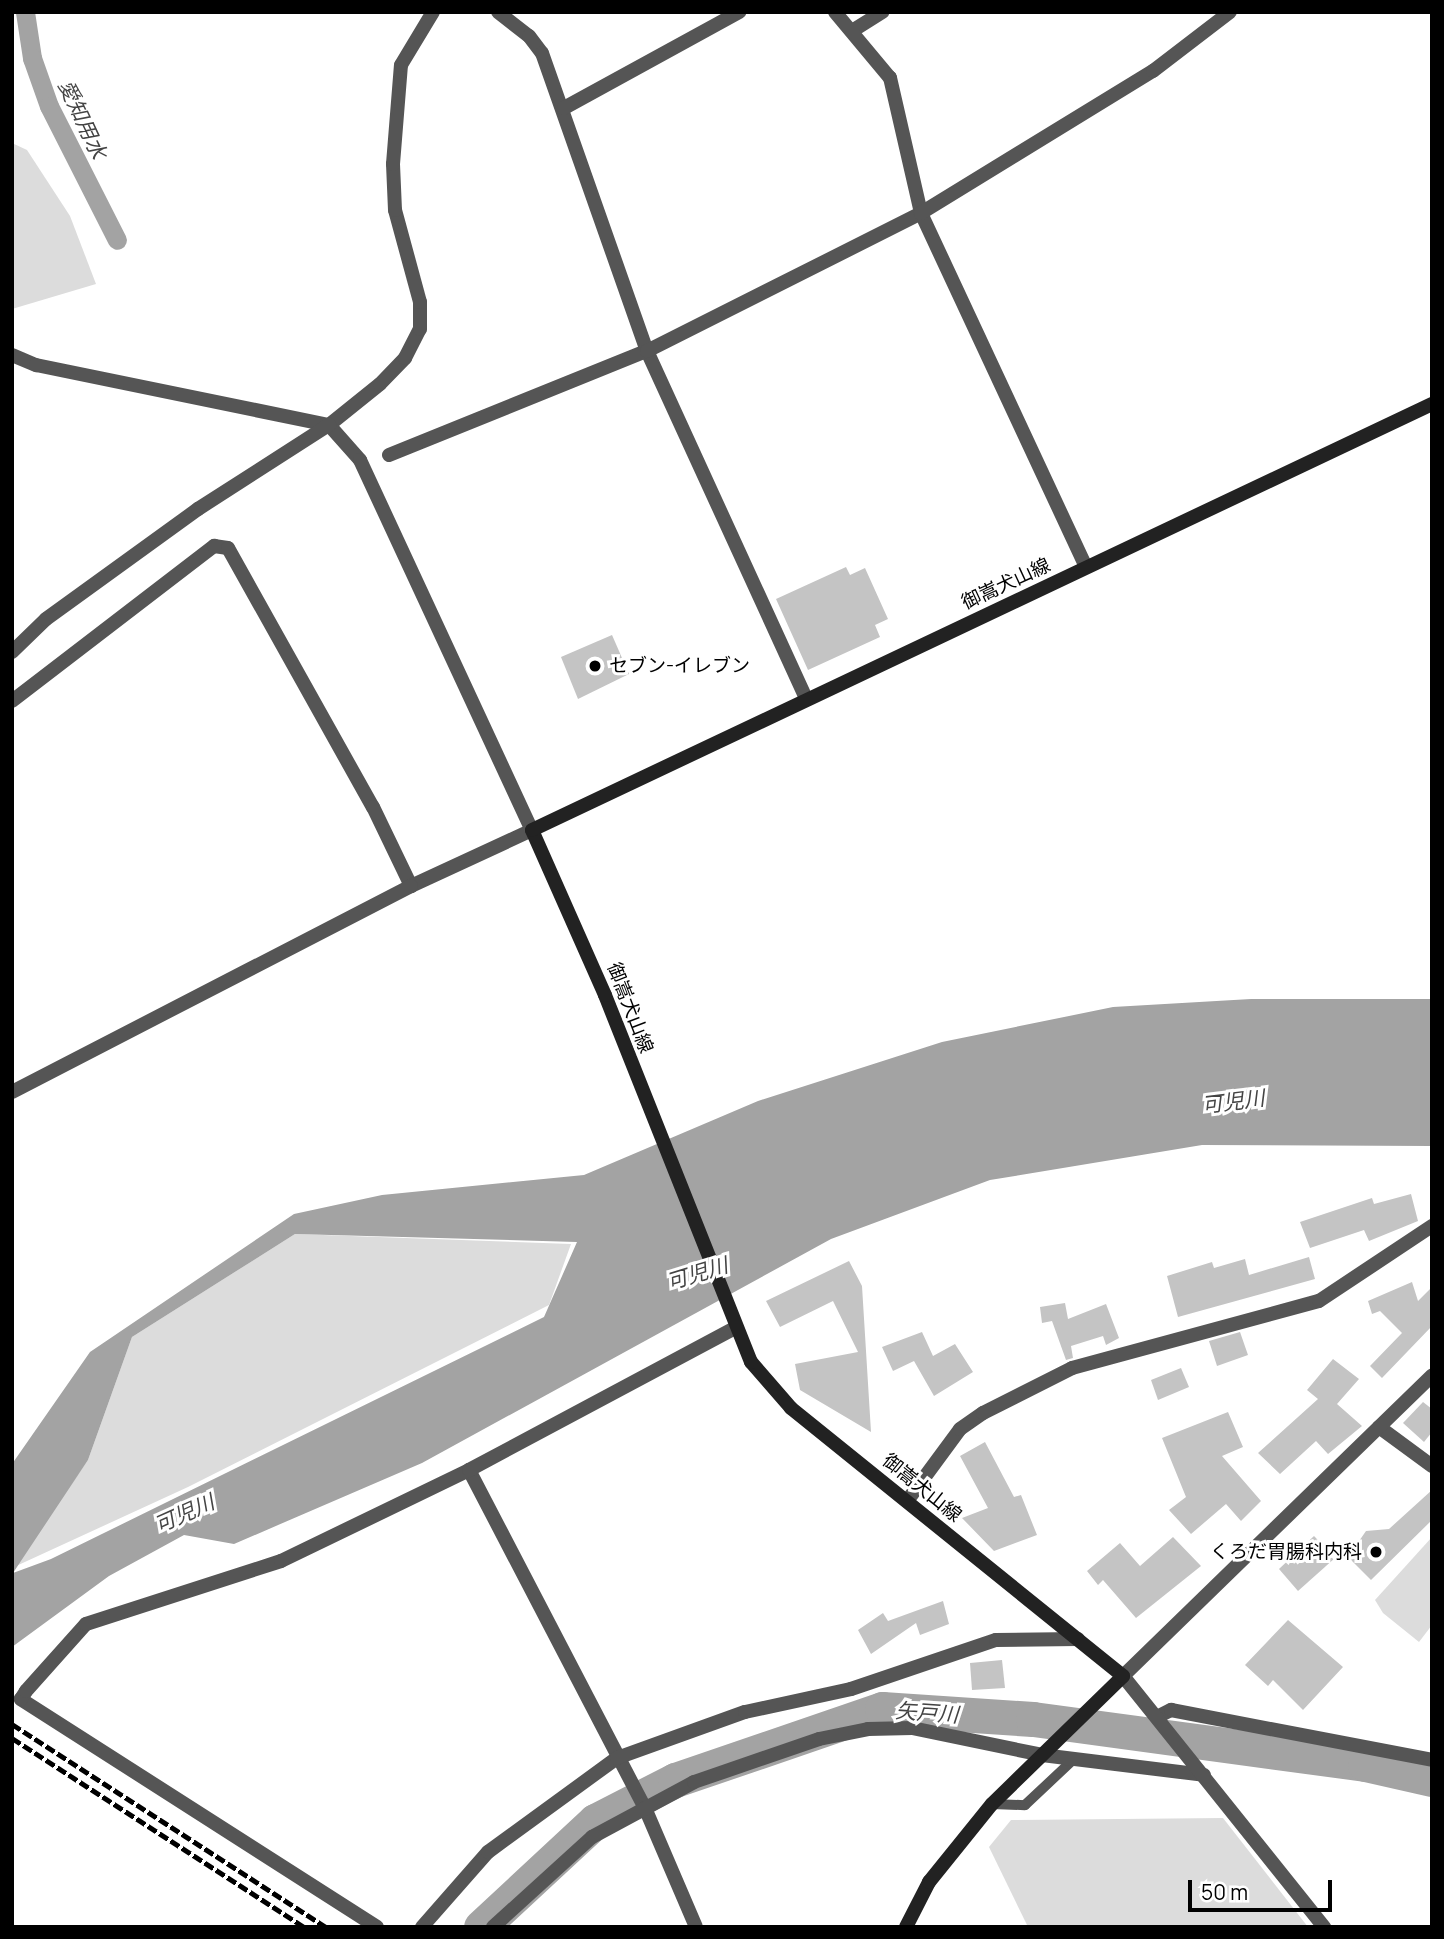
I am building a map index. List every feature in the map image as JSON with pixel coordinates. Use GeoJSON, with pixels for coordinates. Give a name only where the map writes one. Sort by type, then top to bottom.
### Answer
{"type":"FeatureCollection","features":[{"type":"Feature","properties":{"kind":"main road","name":"御嵩犬山線"},"geometry":{"type":"LineString","coordinates":[[1124,1676],[774,1393],[733,1323],[600,983],[532,830],[1432,404]]}},
{"type":"Feature","properties":{"kind":"main road"},"geometry":{"type":"LineString","coordinates":[[906,1927],[929,1882],[992,1804],[1124,1676]]}},
{"type":"Feature","properties":{"kind":"street"},"geometry":{"type":"LineString","coordinates":[[12,652],[46,619],[198,509],[329,425],[380,384],[405,358],[420,329],[420,302],[395,210],[393,164],[401,65],[433,12]]}},
{"type":"Feature","properties":{"kind":"street"},"geometry":{"type":"LineString","coordinates":[[498,12],[529,36],[542,53],[564,108],[647,351],[806,699]]}},
{"type":"Feature","properties":{"kind":"street"},"geometry":{"type":"LineString","coordinates":[[564,108],[739,12]]}},
{"type":"Feature","properties":{"kind":"street"},"geometry":{"type":"LineString","coordinates":[[835,12],[852,31],[898,97],[921,214],[1086,567]]}},
{"type":"Feature","properties":{"kind":"street"},"geometry":{"type":"LineString","coordinates":[[852,31],[883,12]]}},
{"type":"Feature","properties":{"kind":"street"},"geometry":{"type":"LineString","coordinates":[[390,455],[647,351],[921,214],[1153,71],[1230,12]]}},
{"type":"Feature","properties":{"kind":"street"},"geometry":{"type":"LineString","coordinates":[[12,355],[36,365],[329,425],[360,460],[532,830],[411,886],[12,1092]]}},
{"type":"Feature","properties":{"kind":"street"},"geometry":{"type":"LineString","coordinates":[[12,701],[215,546],[228,548],[373,807],[411,886]]}},
{"type":"Feature","properties":{"kind":"street"},"geometry":{"type":"LineString","coordinates":[[907,1501],[960,1429],[983,1413],[1072,1368],[1319,1301],[1432,1226]]}},
{"type":"Feature","properties":{"kind":"street"},"geometry":{"type":"LineString","coordinates":[[377,1927],[21,1699],[86,1624],[281,1560],[469,1470],[733,1323]]}},
{"type":"Feature","properties":{"kind":"street"},"geometry":{"type":"LineString","coordinates":[[1324,1927],[1124,1676],[1432,1376]]}},
{"type":"Feature","properties":{"kind":"street"},"geometry":{"type":"LineString","coordinates":[[1379,1427],[1432,1466]]}},
{"type":"Feature","properties":{"kind":"street"},"geometry":{"type":"LineString","coordinates":[[469,1470],[619,1763],[645,1808],[696,1927]]}},
{"type":"Feature","properties":{"kind":"street"},"geometry":{"type":"LineString","coordinates":[[422,1927],[488,1852],[619,1763],[745,1712],[851,1689],[996,1640],[1078,1639]]}},
{"type":"Feature","properties":{"kind":"street"},"geometry":{"type":"LineString","coordinates":[[1157,1717],[1171,1710],[1432,1760]]}},
{"type":"Feature","properties":{"kind":"street"},"geometry":{"type":"LineString","coordinates":[[493,1927],[592,1837],[645,1808],[743,1762],[868,1729],[912,1728],[1042,1755],[1204,1775]]}},
{"type":"Feature","properties":{"kind":"lane"},"geometry":{"type":"LineString","coordinates":[[992,1804],[1025,1805],[1074,1759]]}},
{"type":"Feature","properties":{"kind":"shaded area"},"geometry":{"type":"Polygon","coordinates":[[[12,143],[27,150],[70,216],[96,284],[12,309],[12,143]]]}},
{"type":"Feature","properties":{"kind":"shaded area"},"geometry":{"type":"Polygon","coordinates":[[[295,1234],[571,1244],[549,1305],[188,1487],[14,1567],[88,1460],[132,1337],[295,1234]]]}},
{"type":"Feature","properties":{"kind":"shaded area"},"geometry":{"type":"Polygon","coordinates":[[[1432,1537],[1432,1625],[1419,1642],[1383,1613],[1375,1600],[1432,1537]]]}},
{"type":"Feature","properties":{"kind":"shaded area"},"geometry":{"type":"Polygon","coordinates":[[[1223,1818],[1308,1927],[1028,1927],[989,1847],[1011,1820],[1223,1818]]]}},
{"type":"Feature","properties":{"kind":"water","name":"可児川"},"geometry":{"type":"Polygon","coordinates":[[[1251,999],[1432,999],[1432,1146],[1202,1145],[990,1180],[831,1239],[422,1463],[234,1544],[184,1535],[109,1576],[12,1647],[12,1464],[90,1352],[294,1214],[382,1195],[584,1175],[758,1101],[942,1042],[1113,1007],[1251,999]],[[295,1234],[132,1337],[88,1460],[13,1573],[51,1559],[544,1317],[577,1242],[295,1234]]]}},
{"type":"Feature","properties":{"kind":"building"},"geometry":{"type":"Polygon","coordinates":[[[846,567],[850,575],[865,568],[888,619],[875,625],[880,637],[808,670],[776,599],[846,567]]]}},
{"type":"Feature","properties":{"kind":"building","name":"セブン-イレブン"},"geometry":{"type":"Polygon","coordinates":[[[612,635],[629,674],[578,699],[561,657],[612,635]]]}},
{"type":"Feature","properties":{"kind":"building"},"geometry":{"type":"Polygon","coordinates":[[[1411,1194],[1418,1221],[1369,1241],[1364,1230],[1310,1248],[1300,1222],[1372,1198],[1374,1204],[1411,1194]]]}},
{"type":"Feature","properties":{"kind":"building"},"geometry":{"type":"Polygon","coordinates":[[[1309,1257],[1315,1279],[1178,1317],[1167,1276],[1212,1262],[1214,1268],[1245,1259],[1249,1275],[1309,1257]]]}},
{"type":"Feature","properties":{"kind":"building"},"geometry":{"type":"Polygon","coordinates":[[[849,1261],[862,1286],[871,1432],[800,1390],[795,1364],[858,1352],[833,1301],[780,1327],[766,1301],[849,1261]]]}},
{"type":"Feature","properties":{"kind":"building"},"geometry":{"type":"Polygon","coordinates":[[[1412,1282],[1418,1301],[1432,1287],[1432,1326],[1382,1378],[1370,1366],[1402,1333],[1380,1311],[1372,1314],[1368,1301],[1412,1282]]]}},
{"type":"Feature","properties":{"kind":"building"},"geometry":{"type":"Polygon","coordinates":[[[1065,1303],[1068,1319],[1106,1304],[1119,1338],[1106,1345],[1103,1336],[1071,1346],[1073,1358],[1066,1360],[1052,1321],[1042,1323],[1040,1307],[1065,1303]]]}},
{"type":"Feature","properties":{"kind":"building"},"geometry":{"type":"Polygon","coordinates":[[[922,1332],[933,1356],[955,1344],[973,1372],[934,1396],[914,1361],[893,1371],[882,1347],[922,1332]]]}},
{"type":"Feature","properties":{"kind":"building"},"geometry":{"type":"Polygon","coordinates":[[[1240,1332],[1248,1355],[1217,1366],[1209,1341],[1240,1332]]]}},
{"type":"Feature","properties":{"kind":"building"},"geometry":{"type":"Polygon","coordinates":[[[1333,1359],[1359,1379],[1337,1404],[1362,1426],[1328,1454],[1316,1441],[1280,1474],[1258,1453],[1318,1399],[1307,1390],[1333,1359]]]}},
{"type":"Feature","properties":{"kind":"building"},"geometry":{"type":"Polygon","coordinates":[[[1181,1368],[1189,1387],[1158,1400],[1151,1380],[1181,1368]]]}},
{"type":"Feature","properties":{"kind":"building"},"geometry":{"type":"Polygon","coordinates":[[[1423,1402],[1432,1409],[1432,1432],[1424,1442],[1403,1423],[1423,1402]]]}},
{"type":"Feature","properties":{"kind":"building"},"geometry":{"type":"Polygon","coordinates":[[[1228,1412],[1243,1447],[1222,1456],[1261,1501],[1241,1521],[1226,1504],[1191,1534],[1169,1510],[1186,1497],[1162,1438],[1228,1412]]]}},
{"type":"Feature","properties":{"kind":"building"},"geometry":{"type":"Polygon","coordinates":[[[985,1442],[1014,1497],[1021,1495],[1037,1535],[994,1551],[962,1518],[988,1508],[960,1456],[985,1442]]]}},
{"type":"Feature","properties":{"kind":"building","name":"くろだ胃腸科内科"},"geometry":{"type":"Polygon","coordinates":[[[1432,1490],[1432,1520],[1371,1580],[1348,1557],[1366,1531],[1389,1529],[1432,1490]]]}},
{"type":"Feature","properties":{"kind":"building"},"geometry":{"type":"Polygon","coordinates":[[[1314,1536],[1335,1558],[1298,1591],[1279,1569],[1314,1536]]]}},
{"type":"Feature","properties":{"kind":"building"},"geometry":{"type":"Polygon","coordinates":[[[1173,1537],[1201,1566],[1136,1618],[1103,1580],[1098,1585],[1087,1571],[1120,1543],[1140,1566],[1173,1537]]]}},
{"type":"Feature","properties":{"kind":"building"},"geometry":{"type":"Polygon","coordinates":[[[943,1601],[949,1624],[920,1635],[916,1623],[871,1654],[858,1630],[883,1613],[888,1621],[943,1601]]]}},
{"type":"Feature","properties":{"kind":"building"},"geometry":{"type":"Polygon","coordinates":[[[1288,1620],[1343,1667],[1303,1710],[1273,1680],[1268,1686],[1245,1665],[1288,1620]]]}},
{"type":"Feature","properties":{"kind":"building"},"geometry":{"type":"Polygon","coordinates":[[[1002,1660],[1005,1688],[972,1690],[970,1663],[1002,1660]]]}},
{"type":"Feature","properties":{"kind":"waterway","name":"愛知用水"},"geometry":{"type":"LineString","coordinates":[[25,12],[32,58],[49,106],[117,240]]}},
{"type":"Feature","properties":{"kind":"waterway","name":"矢戸川"},"geometry":{"type":"LineString","coordinates":[[481,1927],[595,1821],[675,1780],[882,1709],[1033,1719],[1365,1764],[1432,1779]]}},
{"type":"Feature","properties":{"kind":"railway"},"geometry":{"type":"LineString","coordinates":[[12,1724],[326,1927]]}},
{"type":"Feature","properties":{"kind":"railway"},"geometry":{"type":"LineString","coordinates":[[12,1738],[304,1927]]}},
{"type":"Feature","properties":{"kind":"place","name":"セブン-イレブン"},"geometry":{"type":"Point","coordinates":[595,666]}},
{"type":"Feature","properties":{"kind":"place","name":"くろだ胃腸科内科"},"geometry":{"type":"Point","coordinates":[1376,1552]}}]}
